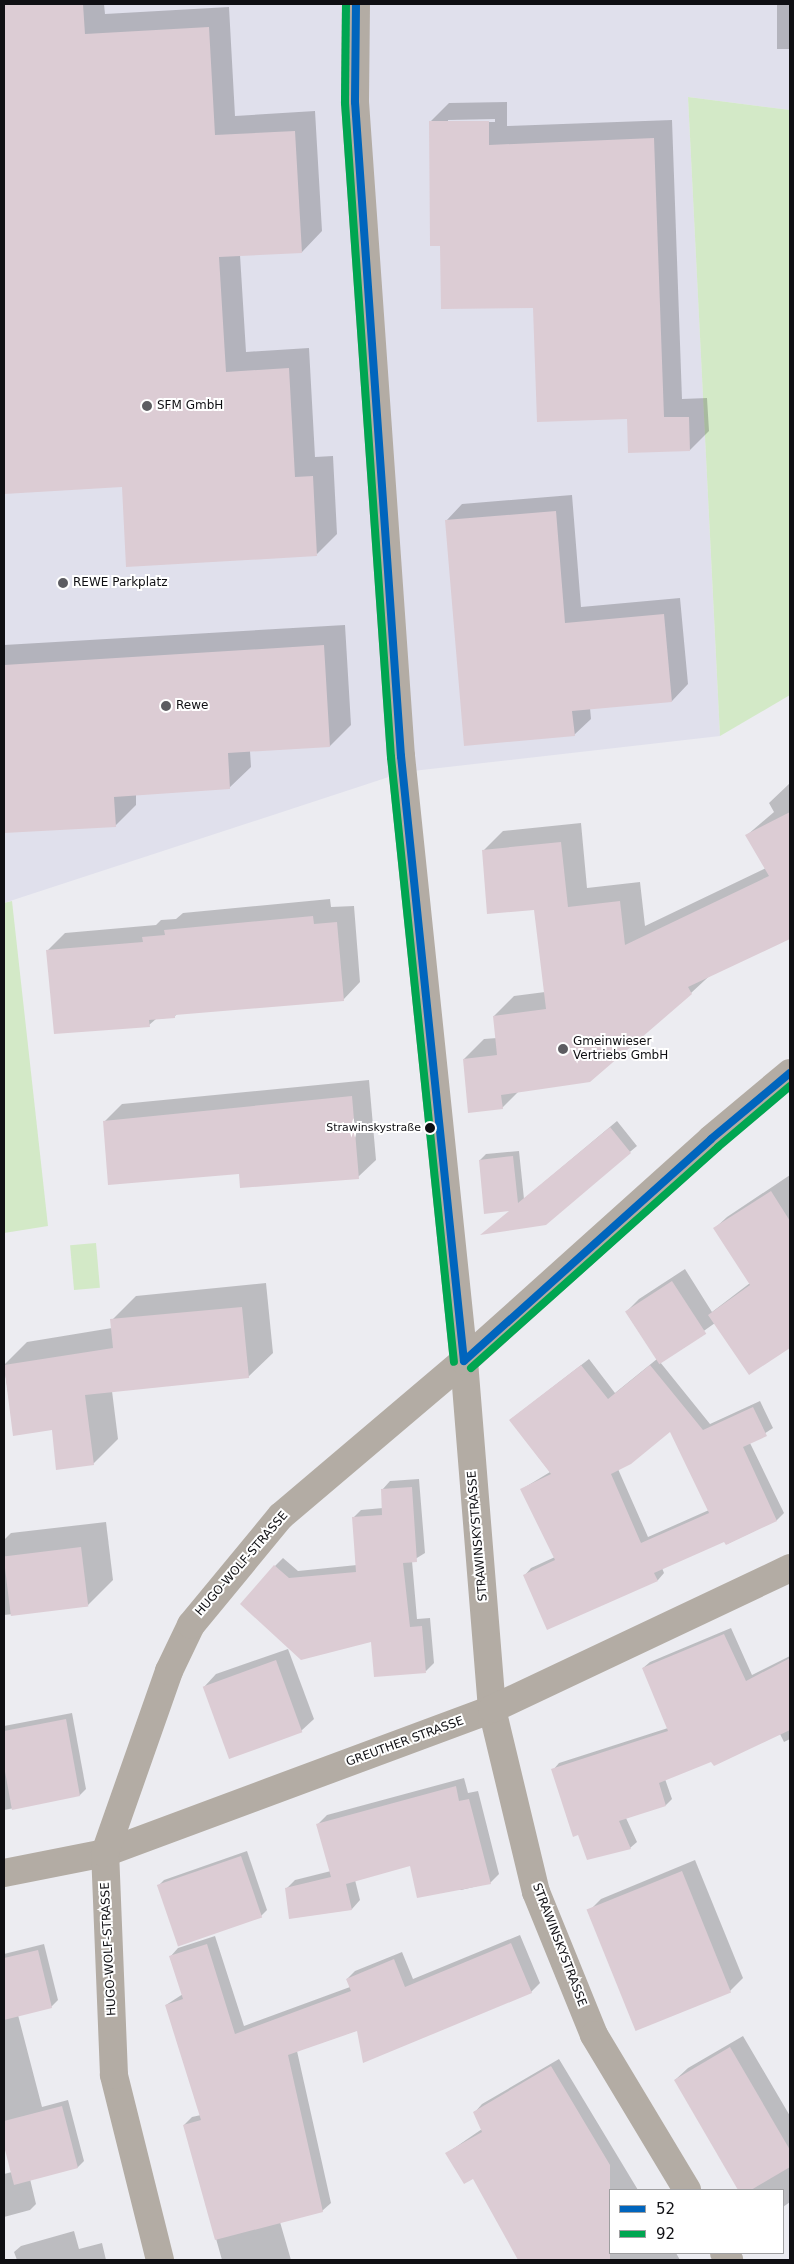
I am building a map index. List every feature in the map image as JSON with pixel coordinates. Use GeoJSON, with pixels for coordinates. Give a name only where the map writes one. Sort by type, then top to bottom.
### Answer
{"type":"FeatureCollection","features":[{"type":"Feature","properties":{"kind":"street","name":"STRAWINSKYSTRASSE"},"geometry":{"type":"LineString","coordinates":[[356,4],[355,102],[400,756],[464,1361],[492,1709],[540,1901],[594,2035],[686,2189]]}},
{"type":"Feature","properties":{"kind":"street","name":"HUGO-WOLF-STRASSE"},"geometry":{"type":"LineString","coordinates":[[160,2260],[114,2074],[105,1853],[169,1671],[190,1625],[281,1516],[464,1361],[710,1140],[790,1073]]}},
{"type":"Feature","properties":{"kind":"street","name":"GREUTHER STRASSE"},"geometry":{"type":"LineString","coordinates":[[4,1873],[105,1853],[492,1709],[790,1568]]}},
{"type":"Feature","properties":{"kind":"shaded area"},"geometry":{"type":"Polygon","coordinates":[[[4,4],[790,4],[790,110],[688,97],[720,736],[404,772],[4,903],[4,4]]]}},
{"type":"Feature","properties":{"kind":"green space"},"geometry":{"type":"Polygon","coordinates":[[[688,97],[790,110],[790,695],[720,736],[688,97]]]}},
{"type":"Feature","properties":{"kind":"green space"},"geometry":{"type":"Polygon","coordinates":[[[12,901],[48,1226],[4,1233],[4,903],[12,901]]]}},
{"type":"Feature","properties":{"kind":"green space"},"geometry":{"type":"Polygon","coordinates":[[[96,1243],[100,1288],[74,1290],[70,1245],[96,1243]]]}},
{"type":"Feature","properties":{"kind":"building"},"geometry":{"type":"Polygon","coordinates":[[[4,4],[83,4],[85,34],[209,27],[215,135],[295,131],[302,253],[219,257],[226,372],[289,368],[295,477],[313,476],[317,556],[126,567],[122,487],[4,494],[4,4]]]}},
{"type":"Feature","properties":{"kind":"building"},"geometry":{"type":"Polygon","coordinates":[[[429,121],[489,121],[489,145],[654,138],[664,417],[689,417],[690,451],[628,453],[627,419],[537,422],[533,308],[441,309],[440,246],[430,246],[429,121]]]}},
{"type":"Feature","properties":{"kind":"building"},"geometry":{"type":"Polygon","coordinates":[[[556,511],[565,623],[664,614],[672,702],[572,711],[575,736],[464,746],[445,520],[556,511]]]}},
{"type":"Feature","properties":{"kind":"building","name":"Rewe"},"geometry":{"type":"Polygon","coordinates":[[[324,645],[330,747],[228,753],[230,789],[114,797],[116,827],[4,833],[4,665],[324,645]]]}},
{"type":"Feature","properties":{"kind":"building"},"geometry":{"type":"Polygon","coordinates":[[[790,812],[790,939],[688,987],[692,994],[590,1082],[501,1095],[503,1109],[468,1113],[463,1059],[497,1055],[493,1016],[546,1009],[534,910],[487,914],[482,850],[561,842],[568,907],[620,901],[625,945],[769,876],[745,835],[790,812]]]}},
{"type":"Feature","properties":{"kind":"building"},"geometry":{"type":"Polygon","coordinates":[[[313,916],[314,924],[337,922],[344,1001],[175,1015],[175,1018],[149,1020],[150,1027],[54,1034],[46,950],[143,942],[142,937],[165,935],[164,930],[313,916]]]}},
{"type":"Feature","properties":{"kind":"building"},"geometry":{"type":"Polygon","coordinates":[[[352,1096],[359,1179],[240,1188],[239,1174],[108,1185],[103,1121],[352,1096]]]}},
{"type":"Feature","properties":{"kind":"building"},"geometry":{"type":"Polygon","coordinates":[[[610,1127],[631,1153],[546,1225],[480,1235],[509,1211],[484,1214],[479,1160],[513,1156],[518,1203],[610,1127]]]}},
{"type":"Feature","properties":{"kind":"building"},"geometry":{"type":"Polygon","coordinates":[[[771,1191],[790,1221],[790,1348],[749,1375],[708,1315],[750,1285],[713,1228],[771,1191]]]}},
{"type":"Feature","properties":{"kind":"building"},"geometry":{"type":"Polygon","coordinates":[[[672,1281],[706,1334],[659,1364],[625,1311],[672,1281]]]}},
{"type":"Feature","properties":{"kind":"building"},"geometry":{"type":"Polygon","coordinates":[[[242,1307],[249,1378],[85,1395],[94,1465],[56,1470],[52,1430],[13,1436],[4,1365],[113,1348],[110,1319],[242,1307]]]}},
{"type":"Feature","properties":{"kind":"building"},"geometry":{"type":"Polygon","coordinates":[[[581,1365],[608,1399],[650,1365],[703,1430],[753,1407],[767,1436],[743,1447],[777,1521],[726,1545],[724,1542],[654,1573],[658,1581],[547,1630],[523,1575],[555,1560],[520,1489],[551,1474],[509,1420],[581,1365]],[[670,1432],[631,1464],[611,1474],[641,1543],[709,1513],[670,1432]]]}},
{"type":"Feature","properties":{"kind":"building"},"geometry":{"type":"Polygon","coordinates":[[[412,1487],[417,1562],[403,1563],[410,1627],[422,1626],[426,1673],[374,1677],[371,1642],[301,1660],[240,1604],[274,1565],[289,1578],[356,1572],[352,1517],[382,1515],[381,1489],[412,1487]]]}},
{"type":"Feature","properties":{"kind":"building"},"geometry":{"type":"Polygon","coordinates":[[[81,1547],[88,1607],[11,1616],[4,1556],[81,1547]]]}},
{"type":"Feature","properties":{"kind":"building"},"geometry":{"type":"Polygon","coordinates":[[[724,1634],[746,1681],[790,1658],[790,1730],[714,1766],[711,1762],[659,1783],[666,1806],[619,1821],[631,1849],[587,1860],[578,1835],[573,1837],[551,1769],[668,1731],[642,1668],[724,1634]]]}},
{"type":"Feature","properties":{"kind":"building"},"geometry":{"type":"Polygon","coordinates":[[[276,1660],[302,1732],[229,1759],[203,1687],[276,1660]]]}},
{"type":"Feature","properties":{"kind":"building"},"geometry":{"type":"Polygon","coordinates":[[[66,1719],[80,1796],[12,1810],[4,1766],[4,1731],[66,1719]]]}},
{"type":"Feature","properties":{"kind":"building"},"geometry":{"type":"Polygon","coordinates":[[[456,1786],[459,1801],[469,1799],[491,1884],[417,1898],[410,1866],[346,1884],[352,1910],[289,1919],[285,1888],[331,1877],[316,1824],[456,1786]]]}},
{"type":"Feature","properties":{"kind":"building"},"geometry":{"type":"Polygon","coordinates":[[[241,1856],[262,1917],[178,1946],[157,1885],[241,1856]]]}},
{"type":"Feature","properties":{"kind":"building"},"geometry":{"type":"Polygon","coordinates":[[[682,1871],[731,1992],[636,2031],[587,1910],[682,1871]]]}},
{"type":"Feature","properties":{"kind":"building"},"geometry":{"type":"Polygon","coordinates":[[[511,1943],[532,1993],[363,2063],[357,2031],[288,2055],[323,2212],[215,2240],[183,2125],[201,2120],[165,2005],[183,1999],[169,1956],[207,1944],[235,2034],[351,1991],[346,1979],[394,1959],[405,1987],[511,1943]]]}},
{"type":"Feature","properties":{"kind":"building"},"geometry":{"type":"Polygon","coordinates":[[[38,1950],[52,2008],[4,2020],[4,1958],[38,1950]]]}},
{"type":"Feature","properties":{"kind":"building"},"geometry":{"type":"Polygon","coordinates":[[[730,2047],[790,2150],[790,2167],[753,2189],[737,2189],[674,2080],[730,2047]]]}},
{"type":"Feature","properties":{"kind":"building"},"geometry":{"type":"Polygon","coordinates":[[[551,2066],[610,2165],[610,2260],[518,2260],[473,2179],[464,2184],[445,2153],[482,2132],[473,2112],[551,2066]]]}},
{"type":"Feature","properties":{"kind":"building"},"geometry":{"type":"Polygon","coordinates":[[[62,2106],[78,2168],[14,2185],[4,2146],[4,2121],[62,2106]]]}},
{"type":"Feature","properties":{"kind":"transit line","name":"92"},"geometry":{"type":"LineString","coordinates":[[346,4],[345,103],[391,757],[454,1362]]}},
{"type":"Feature","properties":{"kind":"transit line","name":"52"},"geometry":{"type":"LineString","coordinates":[[356,4],[355,102],[401,756],[464,1361]]}},
{"type":"Feature","properties":{"kind":"transit line","name":"52"},"geometry":{"type":"LineString","coordinates":[[464,1361],[711,1139],[790,1073]]}},
{"type":"Feature","properties":{"kind":"transit line","name":"92"},"geometry":{"type":"LineString","coordinates":[[471,1368],[718,1147],[790,1086]]}},
{"type":"Feature","properties":{"kind":"place","name":"SFM GmbH"},"geometry":{"type":"Point","coordinates":[147,406]}},
{"type":"Feature","properties":{"kind":"place","name":"REWE Parkplatz"},"geometry":{"type":"Point","coordinates":[63,583]}},
{"type":"Feature","properties":{"kind":"place","name":"Rewe"},"geometry":{"type":"Point","coordinates":[166,706]}},
{"type":"Feature","properties":{"kind":"place","name":"Gmeinwieser Vertriebs GmbH"},"geometry":{"type":"Point","coordinates":[563,1049]}},
{"type":"Feature","properties":{"kind":"place","name":"Strawinskystraße"},"geometry":{"type":"Point","coordinates":[430,1128]}}]}
